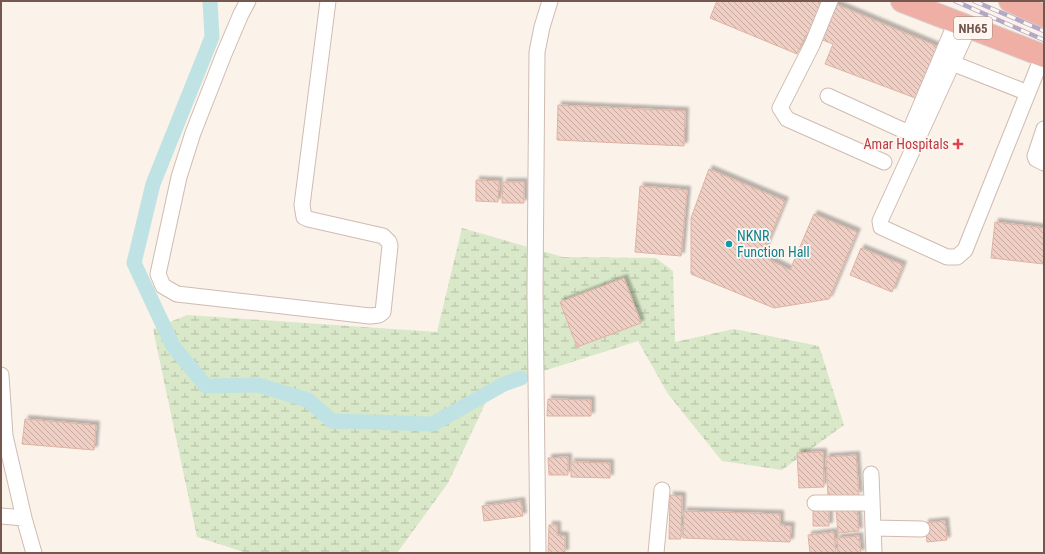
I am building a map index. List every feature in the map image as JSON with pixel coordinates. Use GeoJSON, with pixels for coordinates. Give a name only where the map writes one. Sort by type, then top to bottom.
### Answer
{"type":"FeatureCollection","features":[{"type":"Feature","properties":{"kind":"highway","name":"NH65"},"geometry":{"type":"LineString","coordinates":[[902,1],[1043,55]]}},
{"type":"Feature","properties":{"kind":"highway"},"geometry":{"type":"LineString","coordinates":[[1010,1],[1044,16]]}},
{"type":"Feature","properties":{"kind":"street"},"geometry":{"type":"LineString","coordinates":[[248,1],[227,47],[193,133],[180,177],[158,274],[163,286],[178,294],[370,316],[379,315],[384,312],[390,246],[389,242],[383,236],[308,219],[304,217],[302,205],[328,1]]}},
{"type":"Feature","properties":{"kind":"street"},"geometry":{"type":"LineString","coordinates":[[538,553],[535,294],[537,52],[542,27],[550,1]]}},
{"type":"Feature","properties":{"kind":"street"},"geometry":{"type":"LineString","coordinates":[[830,1],[812,45],[780,108],[787,119],[884,162]]}},
{"type":"Feature","properties":{"kind":"street"},"geometry":{"type":"LineString","coordinates":[[963,24],[952,63],[880,221],[881,227],[947,257],[957,257],[965,250],[1043,55]]}},
{"type":"Feature","properties":{"kind":"street"},"geometry":{"type":"LineString","coordinates":[[828,96],[908,133],[963,24]]}},
{"type":"Feature","properties":{"kind":"street"},"geometry":{"type":"LineString","coordinates":[[952,63],[1028,92]]}},
{"type":"Feature","properties":{"kind":"street"},"geometry":{"type":"LineString","coordinates":[[1044,129],[1035,156],[1036,159],[1044,163]]}},
{"type":"Feature","properties":{"kind":"street"},"geometry":{"type":"LineString","coordinates":[[1,375],[5,436],[24,518],[34,553]]}},
{"type":"Feature","properties":{"kind":"street"},"geometry":{"type":"LineString","coordinates":[[871,474],[874,553]]}},
{"type":"Feature","properties":{"kind":"street"},"geometry":{"type":"LineString","coordinates":[[656,553],[662,490]]}},
{"type":"Feature","properties":{"kind":"street"},"geometry":{"type":"LineString","coordinates":[[815,503],[872,503]]}},
{"type":"Feature","properties":{"kind":"street"},"geometry":{"type":"LineString","coordinates":[[1,516],[24,518]]}},
{"type":"Feature","properties":{"kind":"street"},"geometry":{"type":"LineString","coordinates":[[873,528],[922,529]]}},
{"type":"Feature","properties":{"kind":"green space"},"geometry":{"type":"Polygon","coordinates":[[[462,228],[563,257],[656,258],[673,271],[675,342],[734,329],[819,346],[844,425],[782,470],[722,461],[668,394],[638,341],[493,387],[448,483],[397,553],[247,553],[197,537],[153,329],[187,315],[437,332],[462,228]]]}},
{"type":"Feature","properties":{"kind":"building"},"geometry":{"type":"Polygon","coordinates":[[[717,1],[825,1],[812,38],[806,35],[797,54],[710,18],[717,1]]]}},
{"type":"Feature","properties":{"kind":"building"},"geometry":{"type":"Polygon","coordinates":[[[831,2],[939,47],[918,99],[825,64],[833,44],[817,38],[831,2]]]}},
{"type":"Feature","properties":{"kind":"building"},"geometry":{"type":"Polygon","coordinates":[[[558,105],[685,111],[684,146],[557,140],[558,105]]]}},
{"type":"Feature","properties":{"kind":"building","name":"NKNR Function Hall"},"geometry":{"type":"Polygon","coordinates":[[[709,169],[785,201],[762,256],[790,270],[814,214],[857,232],[829,299],[774,308],[691,274],[691,218],[709,169]]]}},
{"type":"Feature","properties":{"kind":"building"},"geometry":{"type":"Polygon","coordinates":[[[476,180],[499,181],[498,202],[476,201],[476,180]]]}},
{"type":"Feature","properties":{"kind":"building"},"geometry":{"type":"Polygon","coordinates":[[[503,182],[524,182],[524,203],[502,203],[503,182]]]}},
{"type":"Feature","properties":{"kind":"building"},"geometry":{"type":"Polygon","coordinates":[[[640,186],[687,190],[681,256],[635,252],[640,186]]]}},
{"type":"Feature","properties":{"kind":"building"},"geometry":{"type":"Polygon","coordinates":[[[995,222],[1044,228],[1044,264],[991,258],[995,222]]]}},
{"type":"Feature","properties":{"kind":"building"},"geometry":{"type":"Polygon","coordinates":[[[861,248],[903,265],[892,292],[850,275],[861,248]]]}},
{"type":"Feature","properties":{"kind":"building"},"geometry":{"type":"Polygon","coordinates":[[[624,278],[641,323],[577,347],[560,302],[624,278]]]}},
{"type":"Feature","properties":{"kind":"building"},"geometry":{"type":"Polygon","coordinates":[[[548,399],[591,400],[591,416],[547,416],[548,399]]]}},
{"type":"Feature","properties":{"kind":"building"},"geometry":{"type":"Polygon","coordinates":[[[25,419],[96,425],[94,450],[22,444],[25,419]]]}},
{"type":"Feature","properties":{"kind":"building"},"geometry":{"type":"Polygon","coordinates":[[[823,452],[824,487],[799,488],[797,453],[823,452]]]}},
{"type":"Feature","properties":{"kind":"building"},"geometry":{"type":"Polygon","coordinates":[[[856,455],[859,495],[828,497],[826,457],[856,455]]]}},
{"type":"Feature","properties":{"kind":"building"},"geometry":{"type":"Polygon","coordinates":[[[568,457],[568,475],[549,475],[548,458],[568,457]]]}},
{"type":"Feature","properties":{"kind":"building"},"geometry":{"type":"Polygon","coordinates":[[[571,462],[610,463],[610,478],[571,477],[571,462]]]}},
{"type":"Feature","properties":{"kind":"building"},"geometry":{"type":"Polygon","coordinates":[[[670,495],[682,496],[681,539],[669,539],[670,495]]]}},
{"type":"Feature","properties":{"kind":"building"},"geometry":{"type":"Polygon","coordinates":[[[521,501],[523,516],[484,521],[482,506],[521,501]]]}},
{"type":"Feature","properties":{"kind":"building"},"geometry":{"type":"Polygon","coordinates":[[[818,507],[829,507],[829,526],[813,526],[813,511],[819,511],[818,507]]]}},
{"type":"Feature","properties":{"kind":"building"},"geometry":{"type":"Polygon","coordinates":[[[857,508],[859,531],[838,533],[836,510],[857,508]]]}},
{"type":"Feature","properties":{"kind":"building"},"geometry":{"type":"Polygon","coordinates":[[[684,511],[780,514],[780,525],[791,526],[790,542],[683,538],[684,511]]]}},
{"type":"Feature","properties":{"kind":"building"},"geometry":{"type":"Polygon","coordinates":[[[945,521],[947,540],[927,542],[925,523],[945,521]]]}},
{"type":"Feature","properties":{"kind":"building"},"geometry":{"type":"Polygon","coordinates":[[[549,525],[557,525],[557,535],[565,536],[565,553],[548,553],[549,525]]]}},
{"type":"Feature","properties":{"kind":"building"},"geometry":{"type":"Polygon","coordinates":[[[834,532],[836,553],[810,553],[808,535],[834,532]]]}},
{"type":"Feature","properties":{"kind":"building"},"geometry":{"type":"Polygon","coordinates":[[[859,536],[861,553],[838,553],[837,538],[859,536]]]}},
{"type":"Feature","properties":{"kind":"waterway"},"geometry":{"type":"LineString","coordinates":[[210,1],[212,37],[153,184],[134,263],[173,346],[206,386],[258,385],[308,400],[332,421],[433,424],[504,384],[521,378]]}},
{"type":"Feature","properties":{"kind":"railway"},"geometry":{"type":"LineString","coordinates":[[955,1],[1044,40]]}},
{"type":"Feature","properties":{"kind":"railway"},"geometry":{"type":"LineString","coordinates":[[974,1],[1044,31]]}},
{"type":"Feature","properties":{"kind":"place","name":"Amar Hospitals"},"geometry":{"type":"Point","coordinates":[958,144]}},
{"type":"Feature","properties":{"kind":"place","name":"NKNR Function Hall"},"geometry":{"type":"Point","coordinates":[729,244]}}]}
